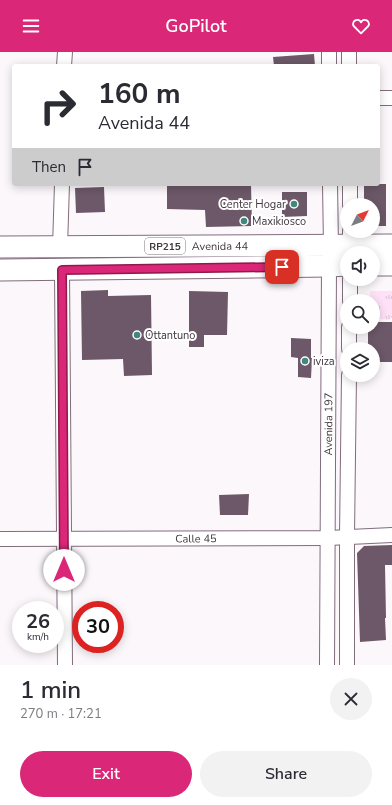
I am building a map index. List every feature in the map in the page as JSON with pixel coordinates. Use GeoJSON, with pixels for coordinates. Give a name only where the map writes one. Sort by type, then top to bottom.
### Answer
{"type":"FeatureCollection","features":[{"type":"Feature","properties":{"kind":"highway","name":"Avenida 44"},"geometry":{"type":"LineString","coordinates":[[380,246],[392,245]]}},
{"type":"Feature","properties":{"kind":"highway","name":"Avenida 44"},"geometry":{"type":"LineString","coordinates":[[0,246],[340,251]]}},
{"type":"Feature","properties":{"kind":"highway","name":"Avenida 44"},"geometry":{"type":"LineString","coordinates":[[0,270],[62,270],[340,251]]}},
{"type":"Feature","properties":{"kind":"highway"},"geometry":{"type":"LineString","coordinates":[[380,265],[392,265]]}},
{"type":"Feature","properties":{"kind":"street"},"geometry":{"type":"LineString","coordinates":[[64,64],[65,52]]}},
{"type":"Feature","properties":{"kind":"street"},"geometry":{"type":"LineString","coordinates":[[329,52],[329,64]]}},
{"type":"Feature","properties":{"kind":"street"},"geometry":{"type":"LineString","coordinates":[[349,52],[349,64]]}},
{"type":"Feature","properties":{"kind":"street"},"geometry":{"type":"LineString","coordinates":[[380,98],[392,98]]}},
{"type":"Feature","properties":{"kind":"street"},"geometry":{"type":"LineString","coordinates":[[60,246],[62,186]]}},
{"type":"Feature","properties":{"kind":"street","name":"Avenida 197"},"geometry":{"type":"LineString","coordinates":[[330,186],[342,246]]}},
{"type":"Feature","properties":{"kind":"street"},"geometry":{"type":"LineString","coordinates":[[350,186],[350,198]]}},
{"type":"Feature","properties":{"kind":"street"},"geometry":{"type":"LineString","coordinates":[[62,270],[65,665]]}},
{"type":"Feature","properties":{"kind":"street","name":"Avenida 197"},"geometry":{"type":"LineString","coordinates":[[327,665],[328,538],[341,286]]}},
{"type":"Feature","properties":{"kind":"street","name":"Avenida 197"},"geometry":{"type":"LineString","coordinates":[[348,665],[347,536],[349,382]]}},
{"type":"Feature","properties":{"kind":"street","name":"Calle 45"},"geometry":{"type":"LineString","coordinates":[[0,539],[328,538],[392,535]]}},
{"type":"Feature","properties":{"kind":"green space"},"geometry":{"type":"Polygon","coordinates":[[[370,291],[392,291],[392,317],[389,320],[380,319],[380,294],[370,294],[370,291]]]}},
{"type":"Feature","properties":{"kind":"building"},"geometry":{"type":"Polygon","coordinates":[[[314,54],[315,64],[274,64],[273,57],[314,54]]]}},
{"type":"Feature","properties":{"kind":"building"},"geometry":{"type":"Polygon","coordinates":[[[380,184],[386,184],[386,226],[380,226],[380,198],[364,198],[364,186],[380,186],[380,184]]]}},
{"type":"Feature","properties":{"kind":"building"},"geometry":{"type":"Polygon","coordinates":[[[167,186],[251,186],[252,226],[206,227],[205,210],[167,209],[167,186]]]}},
{"type":"Feature","properties":{"kind":"building"},"geometry":{"type":"Polygon","coordinates":[[[104,187],[105,212],[76,213],[75,188],[104,187]]]}},
{"type":"Feature","properties":{"kind":"building","name":"Center Hogar"},"geometry":{"type":"Polygon","coordinates":[[[282,192],[307,192],[307,216],[282,217],[282,192]]]}},
{"type":"Feature","properties":{"kind":"building"},"geometry":{"type":"Polygon","coordinates":[[[108,290],[108,296],[151,295],[152,375],[124,376],[123,359],[82,360],[81,291],[108,290]]]}},
{"type":"Feature","properties":{"kind":"building"},"geometry":{"type":"Polygon","coordinates":[[[189,291],[228,292],[227,335],[204,335],[204,347],[189,347],[189,291]]]}},
{"type":"Feature","properties":{"kind":"building"},"geometry":{"type":"Polygon","coordinates":[[[380,322],[392,322],[392,362],[380,362],[380,342],[368,342],[368,334],[380,334],[380,322]]]}},
{"type":"Feature","properties":{"kind":"building"},"geometry":{"type":"Polygon","coordinates":[[[291,338],[311,339],[311,378],[298,377],[298,358],[291,357],[291,338]]]}},
{"type":"Feature","properties":{"kind":"building"},"geometry":{"type":"Polygon","coordinates":[[[249,494],[248,515],[220,515],[219,495],[249,494]]]}},
{"type":"Feature","properties":{"kind":"building"},"geometry":{"type":"Polygon","coordinates":[[[392,545],[392,565],[385,565],[386,640],[360,642],[357,553],[364,546],[392,545]]]}},
{"type":"Feature","properties":{"kind":"place","name":"Center Hogar"},"geometry":{"type":"Point","coordinates":[294,204]}},
{"type":"Feature","properties":{"kind":"place","name":"Maxikiosco"},"geometry":{"type":"Point","coordinates":[244,221]}},
{"type":"Feature","properties":{"kind":"place","name":"Ottantuno"},"geometry":{"type":"Point","coordinates":[137,335]}},
{"type":"Feature","properties":{"kind":"place","name":"iviza"},"geometry":{"type":"Point","coordinates":[305,361]}},
{"type":"Feature","properties":{"kind":"route"},"geometry":{"type":"LineString","coordinates":[[64,570],[62,270],[282,267]]}}]}
